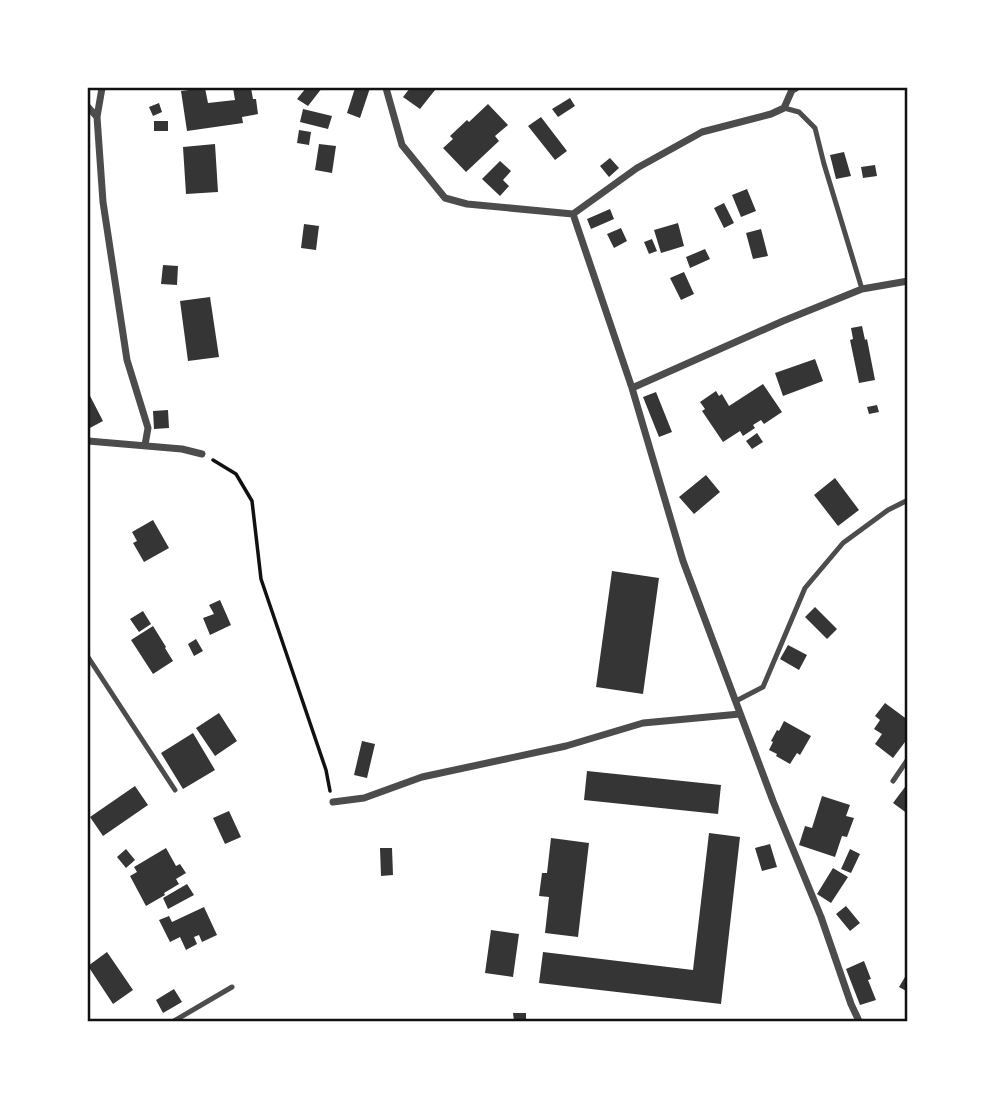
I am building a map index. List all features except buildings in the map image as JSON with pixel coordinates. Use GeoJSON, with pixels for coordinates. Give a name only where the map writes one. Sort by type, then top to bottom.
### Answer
{"type":"FeatureCollection","features":[{"type":"Feature","properties":{"kind":"street"},"geometry":{"type":"LineString","coordinates":[[102,88],[97,117],[103,202],[127,360],[148,428],[145,445]]}},
{"type":"Feature","properties":{"kind":"street"},"geometry":{"type":"LineString","coordinates":[[386,88],[402,145],[445,198],[467,204],[573,214],[637,168],[702,132],[785,108],[792,90],[796,88]]}},
{"type":"Feature","properties":{"kind":"street"},"geometry":{"type":"LineString","coordinates":[[88,107],[97,117]]}},
{"type":"Feature","properties":{"kind":"street"},"geometry":{"type":"LineString","coordinates":[[573,214],[632,388],[683,561],[859,1021]]}},
{"type":"Feature","properties":{"kind":"street"},"geometry":{"type":"LineString","coordinates":[[632,388],[862,289],[908,281]]}},
{"type":"Feature","properties":{"kind":"street"},"geometry":{"type":"LineString","coordinates":[[88,441],[182,449],[202,454]]}},
{"type":"Feature","properties":{"kind":"street"},"geometry":{"type":"LineString","coordinates":[[333,802],[364,798],[422,778],[566,746],[643,723],[740,713]]}},
{"type":"Feature","properties":{"kind":"lane"},"geometry":{"type":"LineString","coordinates":[[785,108],[799,112],[816,128],[824,164],[862,289]]}},
{"type":"Feature","properties":{"kind":"lane"},"geometry":{"type":"LineString","coordinates":[[736,701],[762,687],[805,588],[843,543],[888,510],[908,500]]}},
{"type":"Feature","properties":{"kind":"lane"},"geometry":{"type":"LineString","coordinates":[[88,657],[175,790]]}},
{"type":"Feature","properties":{"kind":"lane"},"geometry":{"type":"LineString","coordinates":[[892,781],[908,759]]}},
{"type":"Feature","properties":{"kind":"lane"},"geometry":{"type":"LineString","coordinates":[[174,1021],[232,987]]}},
{"type":"Feature","properties":{"kind":"path"},"geometry":{"type":"LineString","coordinates":[[202,454],[236,474],[251,501],[261,579],[326,770],[333,802]]}}]}
